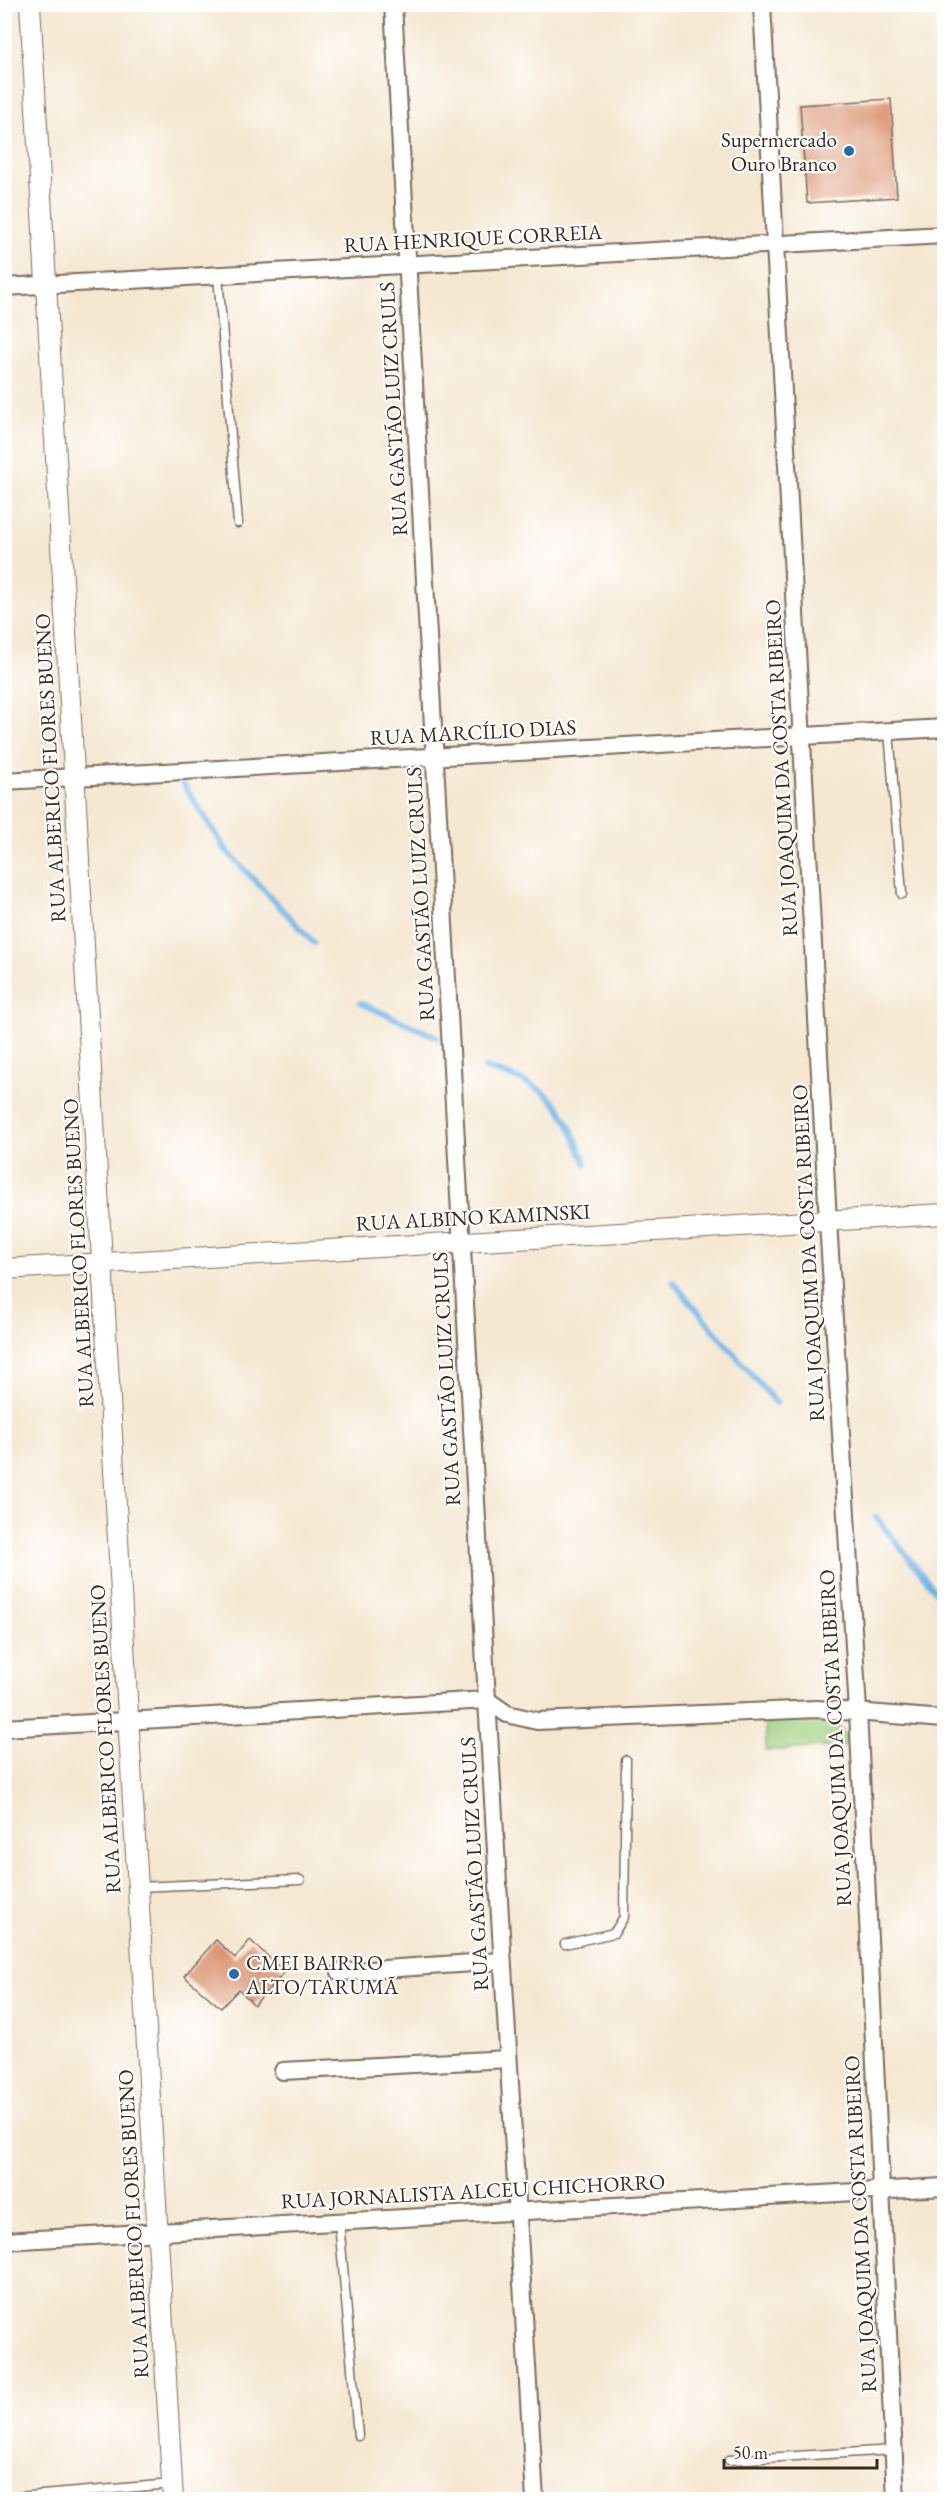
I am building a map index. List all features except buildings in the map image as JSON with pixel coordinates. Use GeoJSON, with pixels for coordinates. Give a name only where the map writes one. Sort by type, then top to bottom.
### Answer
{"type":"FeatureCollection","features":[{"type":"Feature","properties":{"kind":"street","name":"RUA ALBERICO FLORES BUENO"},"geometry":{"type":"LineString","coordinates":[[30,4],[172,2492]]}},
{"type":"Feature","properties":{"kind":"street","name":"RUA GASTÃO LUIZ CRULS"},"geometry":{"type":"LineString","coordinates":[[393,4],[487,1700],[535,2499]]}},
{"type":"Feature","properties":{"kind":"street","name":"RUA JOAQUIM DA COSTA RIBEIRO"},"geometry":{"type":"LineString","coordinates":[[762,4],[828,1221],[858,1711],[896,2499]]}},
{"type":"Feature","properties":{"kind":"street","name":"RUA HENRIQUE CORREIA"},"geometry":{"type":"LineString","coordinates":[[4,287],[945,235]]}},
{"type":"Feature","properties":{"kind":"street","name":"RUA MARCÍLIO DIAS"},"geometry":{"type":"LineString","coordinates":[[4,781],[945,728]]}},
{"type":"Feature","properties":{"kind":"street","name":"RUA ALBINO KAMINSKI"},"geometry":{"type":"LineString","coordinates":[[4,1269],[945,1214]]}},
{"type":"Feature","properties":{"kind":"street"},"geometry":{"type":"LineString","coordinates":[[4,1728],[487,1700],[507,1714],[537,1722],[785,1710],[858,1711],[945,1719]]}},
{"type":"Feature","properties":{"kind":"street"},"geometry":{"type":"LineString","coordinates":[[340,1972],[502,1961]]}},
{"type":"Feature","properties":{"kind":"street"},"geometry":{"type":"LineString","coordinates":[[283,2071],[508,2059]]}},
{"type":"Feature","properties":{"kind":"street","name":"RUA JORNALISTA ALCEU CHICHORRO"},"geometry":{"type":"LineString","coordinates":[[4,2241],[945,2187]]}},
{"type":"Feature","properties":{"kind":"lane"},"geometry":{"type":"LineString","coordinates":[[218,275],[238,523]]}},
{"type":"Feature","properties":{"kind":"lane"},"geometry":{"type":"LineString","coordinates":[[889,731],[902,894]]}},
{"type":"Feature","properties":{"kind":"lane"},"geometry":{"type":"LineString","coordinates":[[565,1944],[614,1933],[624,1917],[626,1760]]}},
{"type":"Feature","properties":{"kind":"lane"},"geometry":{"type":"LineString","coordinates":[[138,1887],[300,1880]]}},
{"type":"Feature","properties":{"kind":"lane"},"geometry":{"type":"LineString","coordinates":[[339,2222],[358,2436]]}},
{"type":"Feature","properties":{"kind":"lane"},"geometry":{"type":"LineString","coordinates":[[729,2460],[894,2450]]}},
{"type":"Feature","properties":{"kind":"lane"},"geometry":{"type":"LineString","coordinates":[[18,2497],[172,2492]]}},
{"type":"Feature","properties":{"kind":"green space"},"geometry":{"type":"Polygon","coordinates":[[[819,1718],[838,1726],[849,1743],[830,1752],[827,1747],[766,1751],[765,1721],[819,1718]]]}},
{"type":"Feature","properties":{"kind":"waterway"},"geometry":{"type":"LineString","coordinates":[[183,784],[226,850],[314,943]]}},
{"type":"Feature","properties":{"kind":"waterway"},"geometry":{"type":"LineString","coordinates":[[360,1003],[437,1037]]}},
{"type":"Feature","properties":{"kind":"waterway"},"geometry":{"type":"LineString","coordinates":[[485,1068],[526,1082],[552,1100],[569,1125],[586,1165]]}},
{"type":"Feature","properties":{"kind":"waterway"},"geometry":{"type":"LineString","coordinates":[[673,1282],[776,1403]]}},
{"type":"Feature","properties":{"kind":"waterway"},"geometry":{"type":"LineString","coordinates":[[876,1517],[944,1602]]}},
{"type":"Feature","properties":{"kind":"place","name":"Supermercado Ouro Branco"},"geometry":{"type":"Point","coordinates":[849,151]}},
{"type":"Feature","properties":{"kind":"place","name":"CMEI BAIRRO ALTO/TARUMÃ"},"geometry":{"type":"Point","coordinates":[234,1974]}}]}
